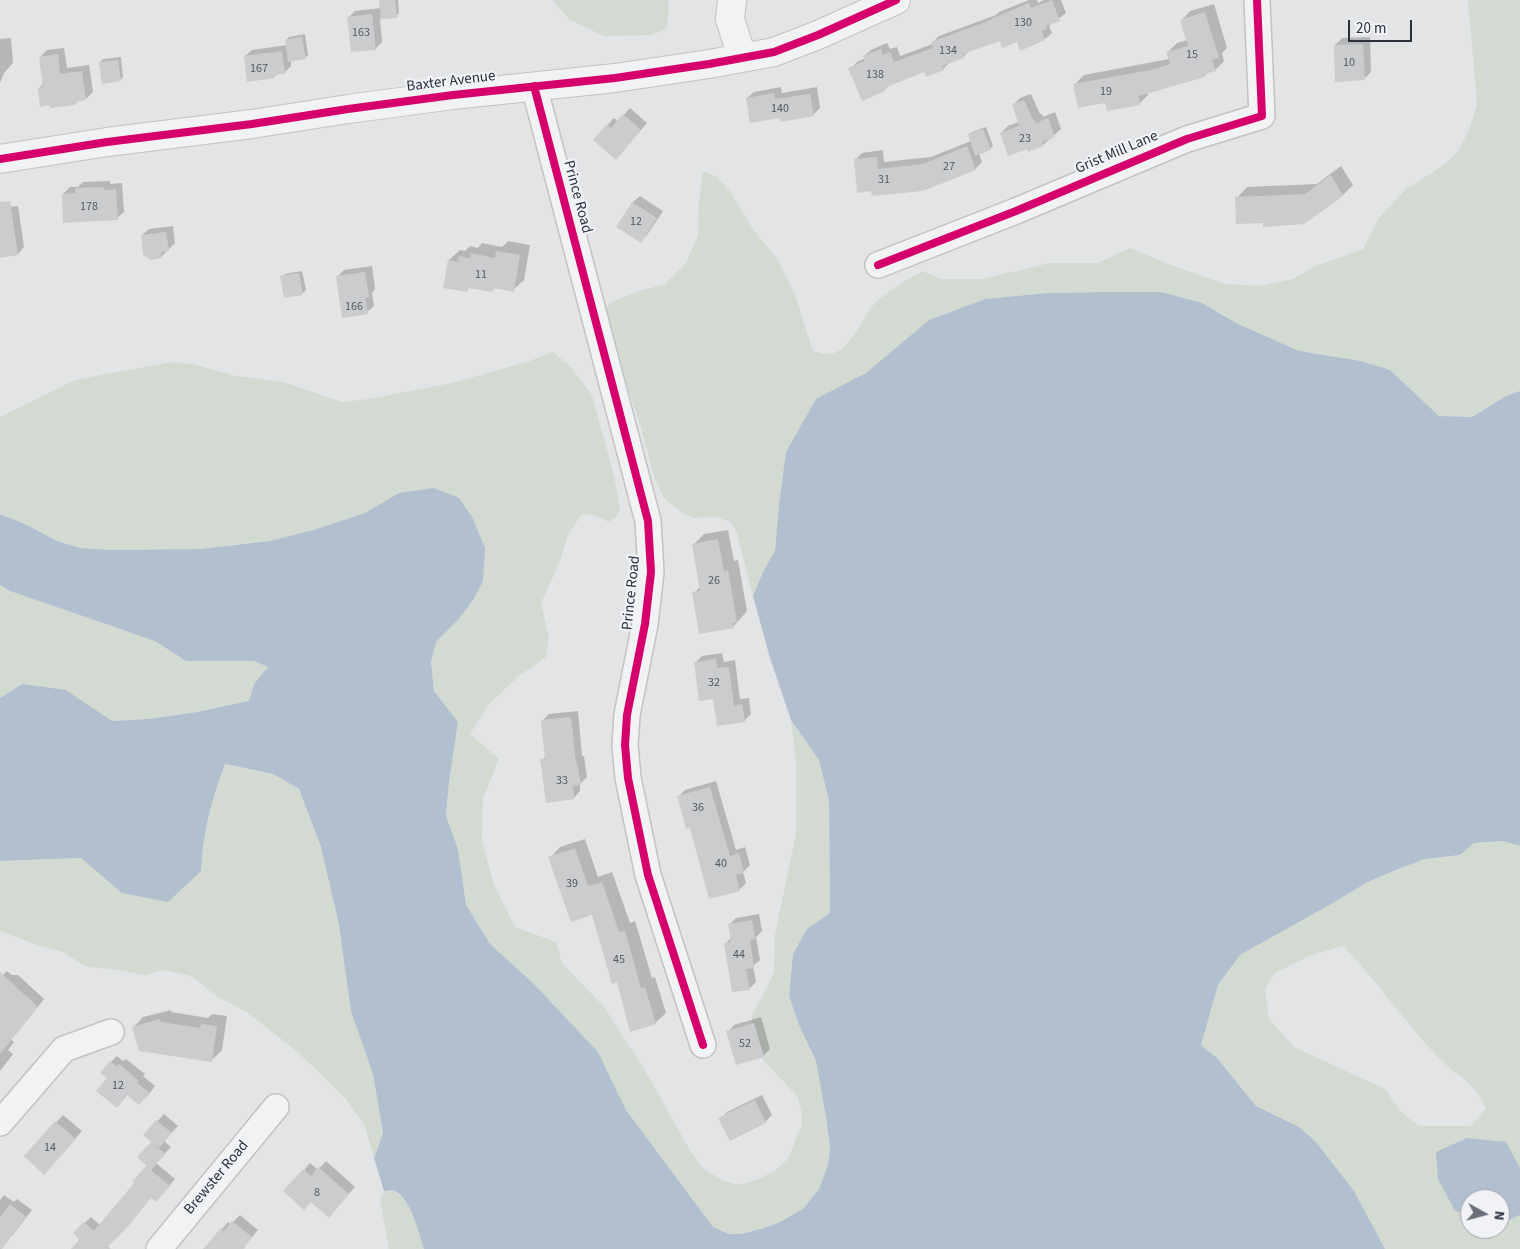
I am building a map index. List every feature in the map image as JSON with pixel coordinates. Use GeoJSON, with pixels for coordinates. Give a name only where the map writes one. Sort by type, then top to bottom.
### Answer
{"type":"FeatureCollection","features":[{"type":"Feature","properties":{"kind":"street"},"geometry":{"type":"LineString","coordinates":[[732,0],[730,19],[742,57]]}},
{"type":"Feature","properties":{"kind":"street","name":"Baxter Avenue"},"geometry":{"type":"LineString","coordinates":[[0,159],[157,134],[252,124],[424,99],[659,72],[774,52],[818,35],[896,0]]}},
{"type":"Feature","properties":{"kind":"street","name":"Grist Mill Lane"},"geometry":{"type":"LineString","coordinates":[[878,265],[1016,211],[1187,138],[1262,116],[1257,0]]}},
{"type":"Feature","properties":{"kind":"street","name":"Prince Road"},"geometry":{"type":"LineString","coordinates":[[534,86],[648,521],[651,572],[645,624],[627,715],[625,745],[627,770],[648,875],[703,1045]]}},
{"type":"Feature","properties":{"kind":"street"},"geometry":{"type":"LineString","coordinates":[[0,1123],[64,1048],[111,1032]]}},
{"type":"Feature","properties":{"kind":"street","name":"Brewster Road"},"geometry":{"type":"LineString","coordinates":[[159,1249],[276,1107]]}},
{"type":"Feature","properties":{"kind":"shaded area"},"geometry":{"type":"Polygon","coordinates":[[[552,0],[668,0],[669,11],[666,29],[651,35],[604,36],[570,20],[552,0]]]}},
{"type":"Feature","properties":{"kind":"shaded area"},"geometry":{"type":"Polygon","coordinates":[[[1468,0],[1520,0],[1520,391],[1506,396],[1472,417],[1439,416],[1390,370],[1299,351],[1236,323],[1202,303],[1107,292],[1048,293],[985,299],[929,320],[866,373],[850,382],[779,505],[775,551],[763,572],[753,596],[737,533],[731,522],[716,517],[693,518],[681,512],[664,498],[655,479],[640,424],[615,350],[605,311],[609,303],[665,284],[686,263],[698,235],[699,202],[703,171],[717,177],[729,190],[753,229],[778,260],[795,295],[813,351],[825,354],[836,352],[843,348],[850,341],[877,301],[922,271],[941,279],[982,279],[1050,263],[1098,263],[1130,248],[1225,284],[1261,286],[1293,279],[1313,267],[1363,249],[1379,218],[1406,189],[1444,165],[1459,150],[1470,127],[1477,104],[1468,0]]]}},
{"type":"Feature","properties":{"kind":"shaded area"},"geometry":{"type":"Polygon","coordinates":[[[553,352],[570,366],[592,395],[614,476],[620,508],[617,516],[609,522],[591,514],[581,515],[568,535],[559,564],[541,603],[549,638],[546,657],[519,676],[489,704],[470,734],[499,759],[483,798],[482,841],[494,885],[515,927],[556,942],[562,963],[604,1007],[643,1067],[692,1154],[705,1170],[722,1180],[737,1185],[756,1180],[773,1172],[788,1159],[801,1126],[802,1116],[798,1097],[752,1048],[752,1014],[774,972],[775,934],[796,834],[796,764],[791,720],[819,760],[829,800],[830,914],[807,929],[793,954],[789,996],[799,1025],[816,1061],[830,1147],[828,1165],[819,1189],[803,1209],[778,1223],[741,1234],[729,1234],[713,1227],[626,1110],[598,1052],[534,984],[490,944],[466,905],[458,849],[446,816],[458,722],[434,691],[431,662],[436,642],[458,620],[399,493],[365,513],[313,530],[270,541],[200,549],[113,550],[80,548],[57,541],[27,525],[0,514],[0,417],[75,380],[172,362],[192,364],[236,376],[283,382],[342,402],[369,399],[452,383],[527,362],[553,352]]]}},
{"type":"Feature","properties":{"kind":"shaded area"},"geometry":{"type":"Polygon","coordinates":[[[0,585],[10,591],[155,641],[186,661],[254,661],[268,667],[254,684],[249,701],[197,712],[149,719],[112,721],[93,709],[22,684],[0,698],[0,585]]]}},
{"type":"Feature","properties":{"kind":"shaded area"},"geometry":{"type":"Polygon","coordinates":[[[225,764],[273,774],[299,789],[321,847],[373,1074],[383,1133],[374,1158],[365,1126],[346,1099],[315,1068],[245,1011],[216,996],[191,976],[162,970],[145,975],[113,969],[87,967],[63,952],[37,945],[0,931],[0,861],[81,858],[122,893],[201,871],[209,817],[225,764]]]}},
{"type":"Feature","properties":{"kind":"shaded area"},"geometry":{"type":"Polygon","coordinates":[[[1503,841],[1520,846],[1520,1249],[1385,1249],[1354,1191],[1316,1142],[1276,1116],[1256,1106],[1217,1058],[1201,1045],[1218,985],[1240,955],[1366,883],[1425,859],[1460,855],[1474,843],[1503,841]],[[1343,946],[1309,956],[1275,973],[1265,989],[1269,1019],[1294,1047],[1385,1089],[1401,1112],[1419,1126],[1471,1126],[1486,1108],[1476,1091],[1444,1063],[1425,1043],[1343,946]]]}},
{"type":"Feature","properties":{"kind":"shaded area"},"geometry":{"type":"Polygon","coordinates":[[[392,1190],[410,1208],[424,1249],[389,1249],[380,1200],[384,1191],[392,1190]]]}},
{"type":"Feature","properties":{"kind":"water"},"geometry":{"type":"Polygon","coordinates":[[[1161,292],[1202,303],[1236,323],[1299,351],[1360,361],[1390,370],[1439,416],[1472,417],[1506,396],[1520,391],[1520,846],[1503,841],[1474,843],[1460,855],[1425,859],[1396,870],[1366,883],[1240,955],[1218,985],[1201,1045],[1217,1058],[1256,1106],[1299,1127],[1316,1142],[1354,1191],[1385,1249],[424,1249],[409,1206],[398,1193],[392,1190],[384,1191],[374,1158],[383,1133],[373,1074],[351,1011],[339,925],[321,847],[299,789],[273,774],[225,764],[208,817],[201,871],[168,902],[122,893],[81,858],[0,861],[0,698],[22,684],[66,690],[112,721],[149,719],[197,712],[249,701],[254,684],[268,667],[254,661],[186,661],[155,641],[10,591],[0,585],[0,514],[27,525],[57,541],[80,548],[113,550],[200,549],[270,541],[313,530],[365,513],[399,493],[434,488],[459,498],[472,517],[485,548],[483,581],[473,600],[458,620],[436,642],[431,662],[434,691],[458,722],[446,816],[458,849],[466,905],[490,944],[534,984],[598,1052],[626,1110],[713,1227],[729,1234],[741,1234],[778,1223],[803,1209],[819,1189],[828,1165],[830,1147],[816,1061],[799,1025],[789,996],[793,954],[807,929],[830,913],[829,800],[819,760],[791,720],[770,658],[753,596],[763,572],[775,551],[786,452],[816,399],[866,373],[929,320],[985,299],[1048,293],[1161,292]]]}},
{"type":"Feature","properties":{"kind":"water"},"geometry":{"type":"Polygon","coordinates":[[[1467,1138],[1506,1142],[1520,1168],[1520,1215],[1510,1220],[1510,1189],[1460,1189],[1460,1212],[1455,1211],[1438,1179],[1436,1152],[1467,1138]]]}},
{"type":"Feature","properties":{"kind":"building"},"geometry":{"type":"Polygon","coordinates":[[[379,0],[395,0],[397,18],[381,19],[379,0]]]}},
{"type":"Feature","properties":{"kind":"building"},"geometry":{"type":"Polygon","coordinates":[[[1052,0],[1060,21],[1046,26],[1047,29],[1042,31],[1045,40],[1020,51],[1017,42],[1002,48],[1000,41],[963,54],[964,58],[942,66],[944,70],[926,77],[924,72],[884,88],[885,91],[862,101],[848,68],[865,61],[863,56],[881,49],[883,55],[890,52],[894,62],[933,48],[931,42],[991,20],[1029,3],[1031,8],[1052,0]]]}},
{"type":"Feature","properties":{"kind":"building"},"geometry":{"type":"Polygon","coordinates":[[[1205,12],[1219,58],[1212,60],[1216,71],[1204,74],[1205,77],[1139,96],[1140,105],[1107,111],[1105,103],[1078,108],[1073,84],[1151,70],[1170,64],[1166,52],[1188,46],[1180,20],[1205,12]]]}},
{"type":"Feature","properties":{"kind":"building"},"geometry":{"type":"Polygon","coordinates":[[[372,14],[376,50],[351,52],[347,17],[372,14]]]}},
{"type":"Feature","properties":{"kind":"building"},"geometry":{"type":"Polygon","coordinates":[[[302,37],[306,59],[288,62],[285,40],[302,37]]]}},
{"type":"Feature","properties":{"kind":"building"},"geometry":{"type":"Polygon","coordinates":[[[1363,44],[1365,80],[1335,82],[1334,45],[1363,44]]]}},
{"type":"Feature","properties":{"kind":"building"},"geometry":{"type":"Polygon","coordinates":[[[282,51],[285,74],[274,75],[275,78],[247,82],[244,56],[282,51]]]}},
{"type":"Feature","properties":{"kind":"building"},"geometry":{"type":"Polygon","coordinates":[[[58,54],[60,74],[82,71],[86,100],[75,102],[75,105],[50,108],[50,105],[40,107],[38,88],[43,87],[39,57],[58,54]]]}},
{"type":"Feature","properties":{"kind":"building"},"geometry":{"type":"Polygon","coordinates":[[[118,60],[121,81],[102,84],[99,62],[118,60]]]}},
{"type":"Feature","properties":{"kind":"building"},"geometry":{"type":"Polygon","coordinates":[[[774,93],[775,99],[810,94],[814,116],[781,122],[780,118],[750,123],[746,98],[774,93]]]}},
{"type":"Feature","properties":{"kind":"building"},"geometry":{"type":"Polygon","coordinates":[[[1024,100],[1036,123],[1048,118],[1055,137],[1042,142],[1044,146],[1028,152],[1027,149],[1008,156],[1000,133],[1019,126],[1012,104],[1024,100]]]}},
{"type":"Feature","properties":{"kind":"building"},"geometry":{"type":"Polygon","coordinates":[[[623,114],[641,130],[616,160],[593,140],[607,124],[611,128],[623,114]]]}},
{"type":"Feature","properties":{"kind":"building"},"geometry":{"type":"Polygon","coordinates":[[[983,129],[991,150],[975,156],[968,134],[983,129]]]}},
{"type":"Feature","properties":{"kind":"building"},"geometry":{"type":"Polygon","coordinates":[[[967,146],[976,170],[923,191],[872,196],[871,191],[857,193],[854,159],[877,157],[878,169],[923,164],[967,146]]]}},
{"type":"Feature","properties":{"kind":"building"},"geometry":{"type":"Polygon","coordinates":[[[1331,175],[1343,196],[1304,224],[1263,227],[1263,223],[1236,224],[1235,197],[1305,194],[1331,175]]]}},
{"type":"Feature","properties":{"kind":"building"},"geometry":{"type":"Polygon","coordinates":[[[103,187],[104,190],[116,189],[118,220],[63,223],[62,194],[75,193],[75,188],[103,187]]]}},
{"type":"Feature","properties":{"kind":"building"},"geometry":{"type":"Polygon","coordinates":[[[10,201],[18,255],[0,258],[0,202],[10,201]]]}},
{"type":"Feature","properties":{"kind":"building"},"geometry":{"type":"Polygon","coordinates":[[[632,202],[657,218],[641,243],[616,227],[632,202]]]}},
{"type":"Feature","properties":{"kind":"building"},"geometry":{"type":"Polygon","coordinates":[[[166,232],[169,251],[161,252],[162,258],[151,260],[143,255],[141,235],[166,232]]]}},
{"type":"Feature","properties":{"kind":"building"},"geometry":{"type":"Polygon","coordinates":[[[496,251],[520,255],[514,292],[493,288],[492,292],[468,288],[467,292],[443,288],[448,260],[458,262],[459,256],[470,258],[471,253],[495,258],[496,251]]]}},
{"type":"Feature","properties":{"kind":"building"},"geometry":{"type":"Polygon","coordinates":[[[365,272],[369,297],[365,298],[368,314],[342,318],[336,276],[365,272]]]}},
{"type":"Feature","properties":{"kind":"building"},"geometry":{"type":"Polygon","coordinates":[[[299,273],[303,295],[284,298],[280,276],[299,273]]]}},
{"type":"Feature","properties":{"kind":"building"},"geometry":{"type":"Polygon","coordinates":[[[718,539],[724,571],[728,570],[737,622],[733,623],[734,628],[699,634],[692,592],[700,591],[692,544],[718,539]]]}},
{"type":"Feature","properties":{"kind":"building"},"geometry":{"type":"Polygon","coordinates":[[[716,659],[717,668],[729,667],[734,706],[742,704],[745,722],[717,726],[713,699],[699,701],[694,662],[716,659]]]}},
{"type":"Feature","properties":{"kind":"building"},"geometry":{"type":"Polygon","coordinates":[[[571,717],[576,762],[581,785],[573,786],[574,799],[546,803],[540,759],[545,759],[541,720],[571,717]]]}},
{"type":"Feature","properties":{"kind":"building"},"geometry":{"type":"Polygon","coordinates":[[[710,787],[730,856],[739,853],[744,873],[736,875],[740,891],[709,899],[690,828],[686,829],[677,796],[710,787]]]}},
{"type":"Feature","properties":{"kind":"building"},"geometry":{"type":"Polygon","coordinates":[[[575,848],[588,886],[602,882],[619,932],[625,931],[641,988],[645,987],[656,1024],[630,1032],[617,982],[612,984],[592,915],[571,922],[548,857],[575,848]]]}},
{"type":"Feature","properties":{"kind":"building"},"geometry":{"type":"Polygon","coordinates":[[[752,920],[755,939],[750,940],[754,968],[746,969],[750,990],[732,992],[724,943],[731,942],[728,924],[752,920]]]}},
{"type":"Feature","properties":{"kind":"building"},"geometry":{"type":"Polygon","coordinates":[[[0,972],[38,1007],[0,1054],[0,972]]]}},
{"type":"Feature","properties":{"kind":"building"},"geometry":{"type":"Polygon","coordinates":[[[160,1019],[161,1022],[200,1028],[201,1024],[217,1026],[212,1062],[139,1051],[132,1027],[160,1019]]]}},
{"type":"Feature","properties":{"kind":"building"},"geometry":{"type":"Polygon","coordinates":[[[754,1023],[764,1057],[736,1065],[726,1031],[754,1023]]]}},
{"type":"Feature","properties":{"kind":"building"},"geometry":{"type":"Polygon","coordinates":[[[110,1061],[117,1067],[119,1064],[139,1081],[137,1083],[150,1093],[139,1105],[127,1095],[117,1108],[96,1091],[107,1078],[100,1073],[110,1061]]]}},
{"type":"Feature","properties":{"kind":"building"},"geometry":{"type":"Polygon","coordinates":[[[755,1100],[766,1123],[730,1141],[718,1118],[755,1100]]]}},
{"type":"Feature","properties":{"kind":"building"},"geometry":{"type":"Polygon","coordinates":[[[156,1120],[172,1133],[159,1148],[143,1135],[156,1120]]]}},
{"type":"Feature","properties":{"kind":"building"},"geometry":{"type":"Polygon","coordinates":[[[55,1121],[76,1139],[44,1175],[24,1156],[55,1121]]]}},
{"type":"Feature","properties":{"kind":"building"},"geometry":{"type":"Polygon","coordinates":[[[151,1142],[165,1154],[151,1170],[137,1157],[151,1142]]]}},
{"type":"Feature","properties":{"kind":"building"},"geometry":{"type":"Polygon","coordinates":[[[146,1166],[170,1186],[156,1202],[151,1198],[124,1231],[108,1246],[111,1249],[71,1249],[79,1240],[73,1233],[84,1222],[94,1231],[146,1166]]]}},
{"type":"Feature","properties":{"kind":"building"},"geometry":{"type":"Polygon","coordinates":[[[318,1167],[349,1194],[329,1218],[311,1202],[304,1210],[283,1191],[303,1169],[311,1176],[318,1167]]]}},
{"type":"Feature","properties":{"kind":"building"},"geometry":{"type":"Polygon","coordinates":[[[10,1204],[26,1217],[2,1249],[0,1249],[0,1217],[10,1204]]]}},
{"type":"Feature","properties":{"kind":"building"},"geometry":{"type":"Polygon","coordinates":[[[232,1221],[252,1237],[245,1249],[203,1249],[221,1228],[224,1231],[232,1221]]]}},
{"type":"Feature","properties":{"kind":"cycle path"},"geometry":{"type":"LineString","coordinates":[[0,159],[107,142],[252,124],[348,109],[453,95],[615,78],[709,64],[774,52],[818,35],[896,0]]}},
{"type":"Feature","properties":{"kind":"cycle path"},"geometry":{"type":"LineString","coordinates":[[878,265],[1016,211],[1187,139],[1262,116],[1257,0]]}},
{"type":"Feature","properties":{"kind":"cycle path"},"geometry":{"type":"LineString","coordinates":[[534,86],[648,521],[651,572],[645,624],[627,715],[625,745],[628,778],[648,875],[703,1045]]}}]}
